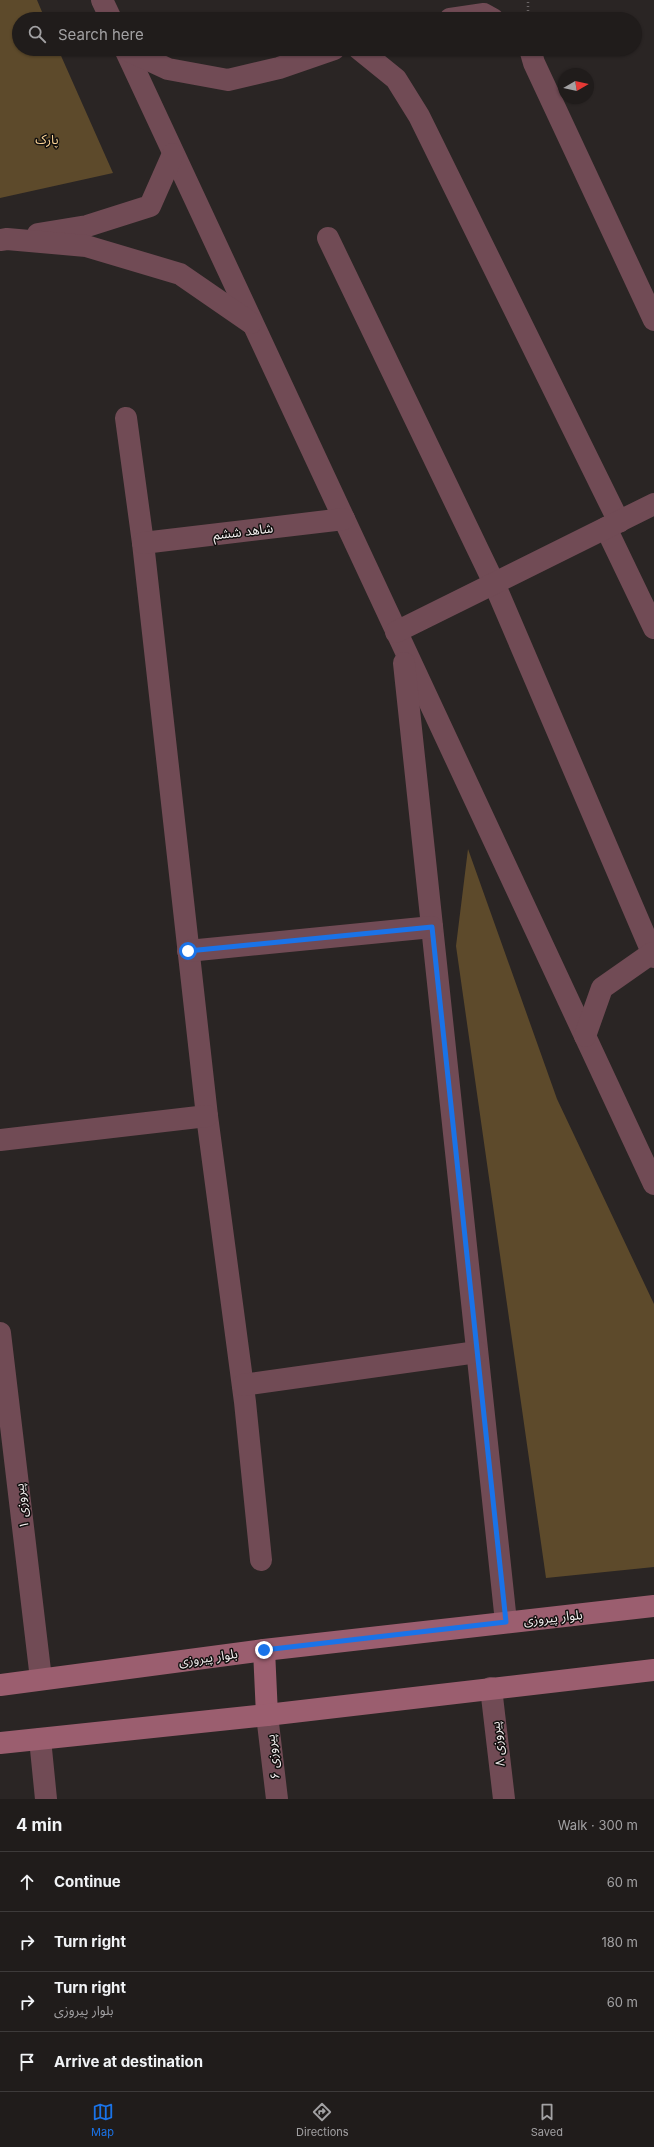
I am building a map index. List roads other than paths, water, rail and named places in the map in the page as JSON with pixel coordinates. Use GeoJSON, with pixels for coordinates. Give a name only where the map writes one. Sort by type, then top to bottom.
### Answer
{"type":"FeatureCollection","features":[{"type":"Feature","properties":{"kind":"main road","name":"بلوار پیروزی"},"geometry":{"type":"LineString","coordinates":[[0,1684],[41,1680],[264,1650],[654,1606]]}},
{"type":"Feature","properties":{"kind":"main road"},"geometry":{"type":"LineString","coordinates":[[264,1650],[267,1715]]}},
{"type":"Feature","properties":{"kind":"main road"},"geometry":{"type":"LineString","coordinates":[[0,1743],[267,1715],[654,1670]]}},
{"type":"Feature","properties":{"kind":"street"},"geometry":{"type":"LineString","coordinates":[[102,0],[108,12]]}},
{"type":"Feature","properties":{"kind":"street"},"geometry":{"type":"LineString","coordinates":[[128,56],[654,1184]]}},
{"type":"Feature","properties":{"kind":"street"},"geometry":{"type":"LineString","coordinates":[[140,56],[168,69],[228,80],[279,68],[314,56]]}},
{"type":"Feature","properties":{"kind":"street"},"geometry":{"type":"LineString","coordinates":[[368,56],[396,79],[419,116],[612,525],[654,628]]}},
{"type":"Feature","properties":{"kind":"street"},"geometry":{"type":"LineString","coordinates":[[532,56],[654,320]]}},
{"type":"Feature","properties":{"kind":"street"},"geometry":{"type":"LineString","coordinates":[[4,240],[86,226],[150,206],[173,154]]}},
{"type":"Feature","properties":{"kind":"street"},"geometry":{"type":"LineString","coordinates":[[328,238],[494,583],[653,955],[602,988],[585,1036]]}},
{"type":"Feature","properties":{"kind":"street"},"geometry":{"type":"LineString","coordinates":[[4,240],[86,246],[180,274],[252,324]]}},
{"type":"Feature","properties":{"kind":"street"},"geometry":{"type":"LineString","coordinates":[[126,418],[143,543],[207,1116],[243,1385],[261,1560]]}},
{"type":"Feature","properties":{"kind":"street"},"geometry":{"type":"LineString","coordinates":[[399,638],[494,583],[654,504]]}},
{"type":"Feature","properties":{"kind":"street","name":"شاهد ششم"},"geometry":{"type":"LineString","coordinates":[[143,543],[344,519]]}},
{"type":"Feature","properties":{"kind":"street"},"geometry":{"type":"LineString","coordinates":[[399,638],[432,927],[506,1622]]}},
{"type":"Feature","properties":{"kind":"street"},"geometry":{"type":"LineString","coordinates":[[188,951],[432,927]]}},
{"type":"Feature","properties":{"kind":"street"},"geometry":{"type":"LineString","coordinates":[[0,1140],[207,1116]]}},
{"type":"Feature","properties":{"kind":"street","name":"پیروزی ۱"},"geometry":{"type":"LineString","coordinates":[[0,1333],[41,1680]]}},
{"type":"Feature","properties":{"kind":"street"},"geometry":{"type":"LineString","coordinates":[[243,1385],[477,1352]]}},
{"type":"Feature","properties":{"kind":"street","name":"پیروزی ۸"},"geometry":{"type":"LineString","coordinates":[[491,1688],[504,1799]]}},
{"type":"Feature","properties":{"kind":"street","name":"پیروزی ۶"},"geometry":{"type":"LineString","coordinates":[[267,1715],[277,1799]]}},
{"type":"Feature","properties":{"kind":"street"},"geometry":{"type":"LineString","coordinates":[[40,1738],[46,1799]]}},
{"type":"Feature","properties":{"kind":"park label","name":"پارک"},"geometry":{"type":"Point","coordinates":[47,139]}}]}
